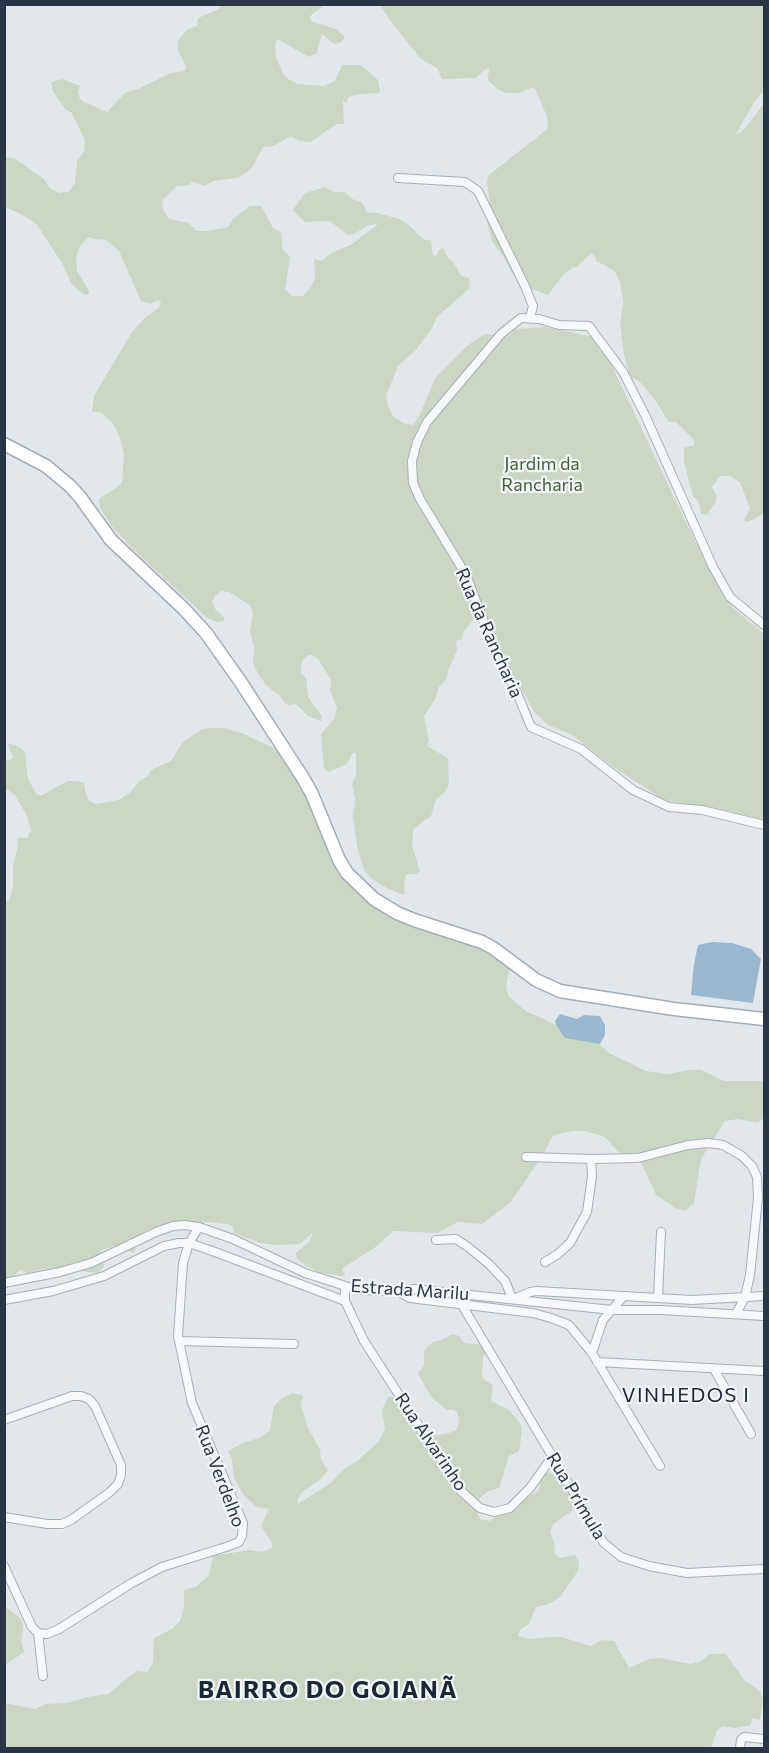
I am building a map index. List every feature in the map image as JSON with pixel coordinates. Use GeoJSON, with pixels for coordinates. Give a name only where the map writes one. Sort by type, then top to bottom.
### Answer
{"type":"FeatureCollection","features":[{"type":"Feature","properties":{"kind":"main road"},"geometry":{"type":"LineString","coordinates":[[4,444],[46,466],[70,486],[116,545],[206,633],[303,778],[347,873],[374,899],[414,920],[482,942],[536,980],[560,991],[674,1009],[765,1019]]}},
{"type":"Feature","properties":{"kind":"street"},"geometry":{"type":"LineString","coordinates":[[398,178],[465,182],[478,191],[529,296],[533,306],[530,318],[559,325],[589,326],[604,344],[645,415],[712,567],[730,597],[765,625]]}},
{"type":"Feature","properties":{"kind":"street","name":"Rua da Rancharia"},"geometry":{"type":"LineString","coordinates":[[530,318],[521,318],[501,334],[427,422],[417,442],[412,461],[413,483],[420,499],[466,575],[491,640],[531,727],[581,749],[633,790],[669,807],[702,810],[765,825]]}},
{"type":"Feature","properties":{"kind":"street"},"geometry":{"type":"LineString","coordinates":[[526,1157],[638,1158],[688,1145],[708,1143],[723,1145],[742,1156],[752,1166],[757,1177],[758,1198],[750,1275],[745,1297],[736,1314]]}},
{"type":"Feature","properties":{"kind":"street"},"geometry":{"type":"LineString","coordinates":[[545,1262],[570,1243],[587,1212],[592,1176],[591,1159]]}},
{"type":"Feature","properties":{"kind":"street","name":"Estrada Marilu"},"geometry":{"type":"LineString","coordinates":[[4,1283],[60,1272],[91,1263],[173,1226],[199,1227],[233,1239],[305,1273],[358,1290],[414,1289],[612,1310],[660,1310],[765,1316]]}},
{"type":"Feature","properties":{"kind":"street","name":"Rua Verdelho"},"geometry":{"type":"LineString","coordinates":[[38,1633],[47,1634],[59,1629],[130,1584],[162,1567],[239,1542],[242,1536],[243,1523],[192,1403],[179,1341],[183,1263],[189,1243],[199,1227]]}},
{"type":"Feature","properties":{"kind":"street"},"geometry":{"type":"LineString","coordinates":[[658,1298],[661,1232]]}},
{"type":"Feature","properties":{"kind":"street"},"geometry":{"type":"LineString","coordinates":[[436,1240],[456,1239],[468,1247],[505,1281],[514,1298],[537,1291],[692,1300],[765,1296]]}},
{"type":"Feature","properties":{"kind":"street"},"geometry":{"type":"LineString","coordinates":[[4,1300],[53,1291],[104,1276],[164,1246],[189,1243],[345,1300]]}},
{"type":"Feature","properties":{"kind":"street","name":"Rua Alvarinho"},"geometry":{"type":"LineString","coordinates":[[345,1287],[345,1300],[364,1341],[462,1492],[480,1508],[494,1512],[510,1508],[530,1488],[552,1457]]}},
{"type":"Feature","properties":{"kind":"street"},"geometry":{"type":"LineString","coordinates":[[397,1291],[410,1298],[533,1313],[569,1325],[592,1353],[660,1466]]}},
{"type":"Feature","properties":{"kind":"street"},"geometry":{"type":"LineString","coordinates":[[592,1353],[603,1320],[623,1297]]}},
{"type":"Feature","properties":{"kind":"street","name":"Rua Prímula"},"geometry":{"type":"LineString","coordinates":[[462,1305],[604,1543],[621,1557],[687,1574],[765,1569]]}},
{"type":"Feature","properties":{"kind":"street"},"geometry":{"type":"LineString","coordinates":[[179,1341],[294,1344]]}},
{"type":"Feature","properties":{"kind":"street"},"geometry":{"type":"LineString","coordinates":[[597,1362],[765,1371]]}},
{"type":"Feature","properties":{"kind":"street"},"geometry":{"type":"LineString","coordinates":[[714,1369],[751,1434]]}},
{"type":"Feature","properties":{"kind":"street"},"geometry":{"type":"LineString","coordinates":[[4,1420],[72,1395],[89,1399],[95,1406],[121,1465],[121,1475],[118,1484],[110,1492],[62,1524],[4,1517]]}},
{"type":"Feature","properties":{"kind":"street"},"geometry":{"type":"LineString","coordinates":[[4,1566],[32,1627],[38,1633],[43,1676]]}},
{"type":"Feature","properties":{"kind":"street"},"geometry":{"type":"LineString","coordinates":[[740,1749],[741,1740],[744,1737],[765,1738]]}},
{"type":"Feature","properties":{"kind":"green space","name":"Jardim da Rancharia"},"geometry":{"type":"Polygon","coordinates":[[[220,5],[325,5],[311,15],[310,19],[336,29],[345,37],[341,42],[334,44],[322,34],[317,53],[309,57],[277,39],[276,57],[283,74],[297,84],[324,86],[335,81],[342,65],[361,65],[378,80],[380,91],[349,97],[346,103],[343,100],[344,124],[338,124],[311,142],[300,141],[291,136],[273,146],[263,147],[253,166],[237,178],[214,181],[204,186],[194,182],[190,183],[191,185],[177,186],[162,200],[163,210],[169,219],[189,223],[196,231],[207,231],[228,227],[233,219],[250,206],[261,206],[273,228],[281,232],[283,250],[290,257],[285,289],[292,296],[303,296],[310,288],[315,279],[314,259],[322,261],[331,253],[351,245],[378,224],[369,225],[348,235],[330,221],[305,222],[293,210],[305,193],[325,187],[334,192],[345,192],[352,199],[362,202],[367,212],[399,219],[408,224],[423,239],[431,241],[433,255],[436,256],[443,248],[461,276],[469,278],[470,288],[437,317],[415,351],[398,366],[386,396],[393,416],[403,423],[413,425],[436,377],[468,345],[485,334],[507,337],[516,329],[545,327],[594,337],[611,364],[720,589],[734,609],[764,634],[764,820],[665,800],[619,771],[572,735],[548,725],[534,712],[490,629],[480,627],[478,620],[474,619],[463,633],[462,639],[456,641],[457,650],[447,678],[439,687],[435,699],[424,716],[429,740],[427,746],[448,758],[449,784],[444,793],[436,799],[431,816],[413,829],[412,846],[420,871],[417,874],[406,874],[405,894],[400,894],[372,879],[364,870],[357,847],[353,816],[355,799],[352,785],[356,775],[356,753],[353,753],[347,764],[329,772],[324,768],[321,734],[334,719],[337,708],[330,690],[331,680],[318,659],[308,655],[302,661],[301,672],[306,679],[308,697],[322,716],[321,721],[308,716],[296,704],[286,704],[258,674],[253,662],[254,648],[250,631],[253,613],[250,605],[229,592],[221,591],[212,602],[215,609],[224,617],[224,621],[217,622],[207,618],[133,549],[111,525],[100,508],[99,502],[100,498],[122,482],[124,455],[121,440],[114,425],[101,412],[92,412],[94,396],[132,332],[147,316],[159,308],[161,302],[158,300],[150,304],[141,301],[119,251],[106,240],[88,237],[80,246],[76,257],[77,271],[89,291],[88,295],[83,294],[71,283],[62,263],[37,225],[25,216],[5,207],[5,157],[14,158],[44,179],[50,188],[59,193],[69,192],[75,183],[77,161],[84,152],[85,141],[72,113],[65,109],[53,91],[51,82],[62,79],[80,86],[79,97],[84,102],[107,112],[125,93],[171,73],[185,71],[186,66],[178,51],[178,41],[186,30],[197,26],[198,18],[219,9],[220,5]]]}},
{"type":"Feature","properties":{"kind":"green space"},"geometry":{"type":"Polygon","coordinates":[[[380,5],[764,5],[764,90],[754,102],[736,134],[747,126],[764,103],[764,512],[755,519],[746,522],[744,520],[750,509],[740,482],[730,476],[720,476],[712,487],[717,496],[715,503],[707,515],[701,514],[699,502],[693,496],[684,462],[684,448],[694,445],[694,440],[676,422],[669,422],[640,382],[630,376],[624,355],[620,324],[623,302],[620,282],[615,272],[597,262],[592,253],[578,265],[579,267],[573,267],[564,274],[548,295],[535,290],[520,289],[519,281],[492,241],[487,221],[490,207],[487,180],[489,175],[546,130],[548,124],[547,116],[534,87],[519,93],[506,93],[497,89],[488,80],[489,68],[476,78],[442,79],[437,68],[421,59],[380,5]]]}},
{"type":"Feature","properties":{"kind":"green space"},"geometry":{"type":"Polygon","coordinates":[[[224,728],[244,734],[280,751],[311,794],[336,859],[368,894],[480,944],[510,965],[506,987],[509,997],[527,1012],[566,1031],[599,1043],[607,1052],[646,1071],[668,1074],[701,1070],[724,1081],[764,1081],[764,1117],[758,1123],[738,1119],[725,1121],[701,1159],[694,1203],[685,1211],[675,1208],[656,1195],[642,1164],[632,1157],[620,1154],[605,1137],[585,1131],[573,1131],[553,1135],[543,1155],[510,1203],[482,1224],[458,1222],[437,1233],[393,1231],[377,1246],[343,1268],[345,1274],[342,1276],[321,1273],[297,1259],[296,1253],[310,1241],[313,1232],[300,1244],[277,1245],[260,1243],[234,1233],[232,1226],[227,1224],[208,1222],[170,1224],[151,1228],[141,1234],[136,1241],[134,1253],[115,1246],[101,1250],[96,1258],[103,1261],[104,1267],[98,1273],[86,1272],[75,1267],[43,1269],[29,1274],[20,1270],[12,1278],[5,1278],[5,902],[9,900],[13,888],[17,838],[27,838],[31,830],[27,816],[15,795],[5,788],[5,761],[13,757],[7,743],[25,752],[28,779],[37,795],[42,795],[68,781],[77,781],[84,783],[89,801],[96,804],[118,800],[130,793],[139,781],[148,776],[151,770],[171,761],[183,742],[202,729],[224,728]]]}},
{"type":"Feature","properties":{"kind":"green space"},"geometry":{"type":"Polygon","coordinates":[[[453,1334],[459,1336],[464,1343],[483,1345],[489,1352],[483,1356],[482,1375],[484,1380],[493,1385],[491,1401],[509,1410],[521,1425],[519,1451],[509,1456],[499,1488],[488,1491],[480,1498],[475,1508],[480,1519],[490,1521],[499,1514],[520,1505],[539,1491],[540,1484],[536,1476],[539,1471],[551,1473],[570,1492],[573,1499],[572,1511],[553,1524],[550,1533],[554,1541],[555,1554],[559,1558],[575,1555],[579,1562],[578,1571],[560,1597],[549,1604],[536,1607],[529,1624],[521,1629],[518,1636],[529,1639],[561,1637],[591,1646],[602,1640],[614,1641],[629,1668],[649,1659],[659,1658],[691,1664],[701,1661],[710,1654],[726,1654],[745,1681],[759,1690],[763,1700],[760,1720],[753,1718],[750,1725],[735,1728],[723,1726],[717,1730],[711,1748],[5,1748],[4,1703],[35,1709],[45,1704],[67,1703],[108,1694],[136,1671],[148,1672],[153,1662],[154,1638],[172,1629],[180,1621],[184,1607],[184,1590],[197,1586],[209,1575],[213,1556],[249,1550],[262,1552],[272,1548],[272,1543],[261,1526],[269,1509],[256,1507],[243,1494],[234,1478],[232,1459],[228,1451],[261,1437],[270,1430],[274,1406],[282,1398],[293,1393],[303,1396],[301,1405],[308,1428],[320,1450],[321,1460],[328,1470],[321,1479],[301,1493],[298,1504],[331,1483],[345,1468],[356,1462],[379,1441],[385,1429],[382,1410],[388,1397],[398,1400],[429,1436],[457,1430],[459,1421],[457,1412],[447,1410],[432,1398],[418,1374],[424,1365],[424,1352],[427,1347],[453,1334]]]}},
{"type":"Feature","properties":{"kind":"green space"},"geometry":{"type":"Polygon","coordinates":[[[5,1606],[21,1619],[23,1626],[21,1641],[24,1652],[5,1665],[5,1606]]]}},
{"type":"Feature","properties":{"kind":"water"},"geometry":{"type":"Polygon","coordinates":[[[712,942],[732,943],[751,949],[761,959],[753,1003],[691,995],[698,945],[712,942]]]}},
{"type":"Feature","properties":{"kind":"water"},"geometry":{"type":"Polygon","coordinates":[[[560,1014],[577,1019],[584,1015],[600,1016],[605,1025],[605,1035],[600,1044],[565,1038],[555,1021],[560,1014]]]}},
{"type":"Feature","properties":{"kind":"district","name":"VINHEDOS I"},"geometry":{"type":"Point","coordinates":[686,1395]}},
{"type":"Feature","properties":{"kind":"district","name":"BAIRRO DO GOIANÃ"},"geometry":{"type":"Point","coordinates":[328,1690]}}]}
